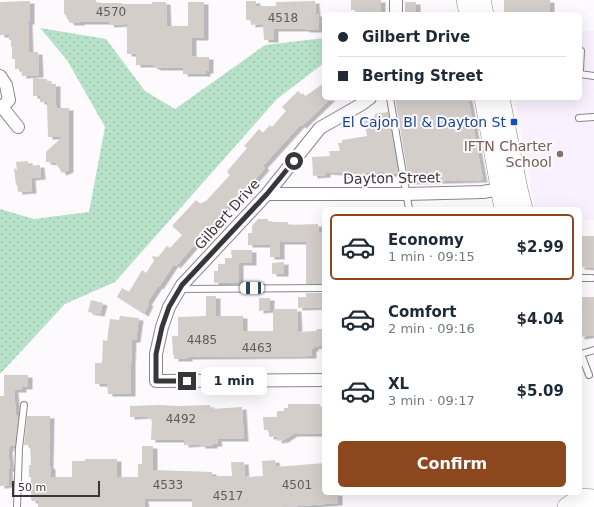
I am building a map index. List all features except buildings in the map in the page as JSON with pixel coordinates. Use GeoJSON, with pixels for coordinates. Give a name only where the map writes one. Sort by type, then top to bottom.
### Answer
{"type":"FeatureCollection","features":[{"type":"Feature","properties":{"kind":"main road"},"geometry":{"type":"LineString","coordinates":[[466,0],[468,12]]}},
{"type":"Feature","properties":{"kind":"main road"},"geometry":{"type":"LineString","coordinates":[[481,0],[484,12]]}},
{"type":"Feature","properties":{"kind":"main road"},"geometry":{"type":"LineString","coordinates":[[485,100],[509,189],[522,207]]}},
{"type":"Feature","properties":{"kind":"main road"},"geometry":{"type":"LineString","coordinates":[[500,100],[509,189],[504,207]]}},
{"type":"Feature","properties":{"kind":"main road"},"geometry":{"type":"LineString","coordinates":[[560,495],[563,507]]}},
{"type":"Feature","properties":{"kind":"street"},"geometry":{"type":"LineString","coordinates":[[396,0],[396,12]]}},
{"type":"Feature","properties":{"kind":"street"},"geometry":{"type":"LineString","coordinates":[[0,76],[6,85],[9,100],[1,108],[18,127]]}},
{"type":"Feature","properties":{"kind":"street","name":"Gilbert Drive"},"geometry":{"type":"LineString","coordinates":[[322,380],[156,381],[156,354],[162,327],[169,307],[182,285],[267,194],[320,128],[367,100]]}},
{"type":"Feature","properties":{"kind":"street","name":"Dayton Street"},"geometry":{"type":"LineString","coordinates":[[267,194],[406,194],[483,192],[509,189]]}},
{"type":"Feature","properties":{"kind":"lane"},"geometry":{"type":"LineString","coordinates":[[582,74],[594,76]]}},
{"type":"Feature","properties":{"kind":"lane"},"geometry":{"type":"LineString","coordinates":[[390,100],[409,207]]}},
{"type":"Feature","properties":{"kind":"lane"},"geometry":{"type":"LineString","coordinates":[[579,118],[594,117]]}},
{"type":"Feature","properties":{"kind":"lane"},"geometry":{"type":"LineString","coordinates":[[582,278],[592,278]]}},
{"type":"Feature","properties":{"kind":"lane"},"geometry":{"type":"LineString","coordinates":[[180,289],[322,288]]}},
{"type":"Feature","properties":{"kind":"lane"},"geometry":{"type":"LineString","coordinates":[[582,354],[594,350]]}},
{"type":"Feature","properties":{"kind":"lane"},"geometry":{"type":"LineString","coordinates":[[582,357],[589,375]]}},
{"type":"Feature","properties":{"kind":"lane"},"geometry":{"type":"LineString","coordinates":[[17,507],[19,448],[24,405]]}},
{"type":"Feature","properties":{"kind":"shaded area","name":"IFTN Charter School"},"geometry":{"type":"Polygon","coordinates":[[[582,31],[594,31],[594,220],[582,220],[582,207],[535,207],[515,100],[582,100],[582,31]]]}},
{"type":"Feature","properties":{"kind":"green space"},"geometry":{"type":"Polygon","coordinates":[[[40,28],[106,39],[145,91],[175,109],[265,45],[322,38],[322,65],[277,99],[115,282],[65,304],[0,374],[0,209],[34,219],[89,212],[105,127],[67,60],[40,28]]]}},
{"type":"Feature","properties":{"kind":"place","name":"El Cajon Bl & Dayton St"},"geometry":{"type":"Point","coordinates":[514,122]}},
{"type":"Feature","properties":{"kind":"place","name":"IFTN Charter School"},"geometry":{"type":"Point","coordinates":[560,154]}},
{"type":"Feature","properties":{"kind":"route"},"geometry":{"type":"LineString","coordinates":[[187,381],[156,381],[156,354],[162,327],[169,307],[182,285],[267,194],[294,161]]}}]}
